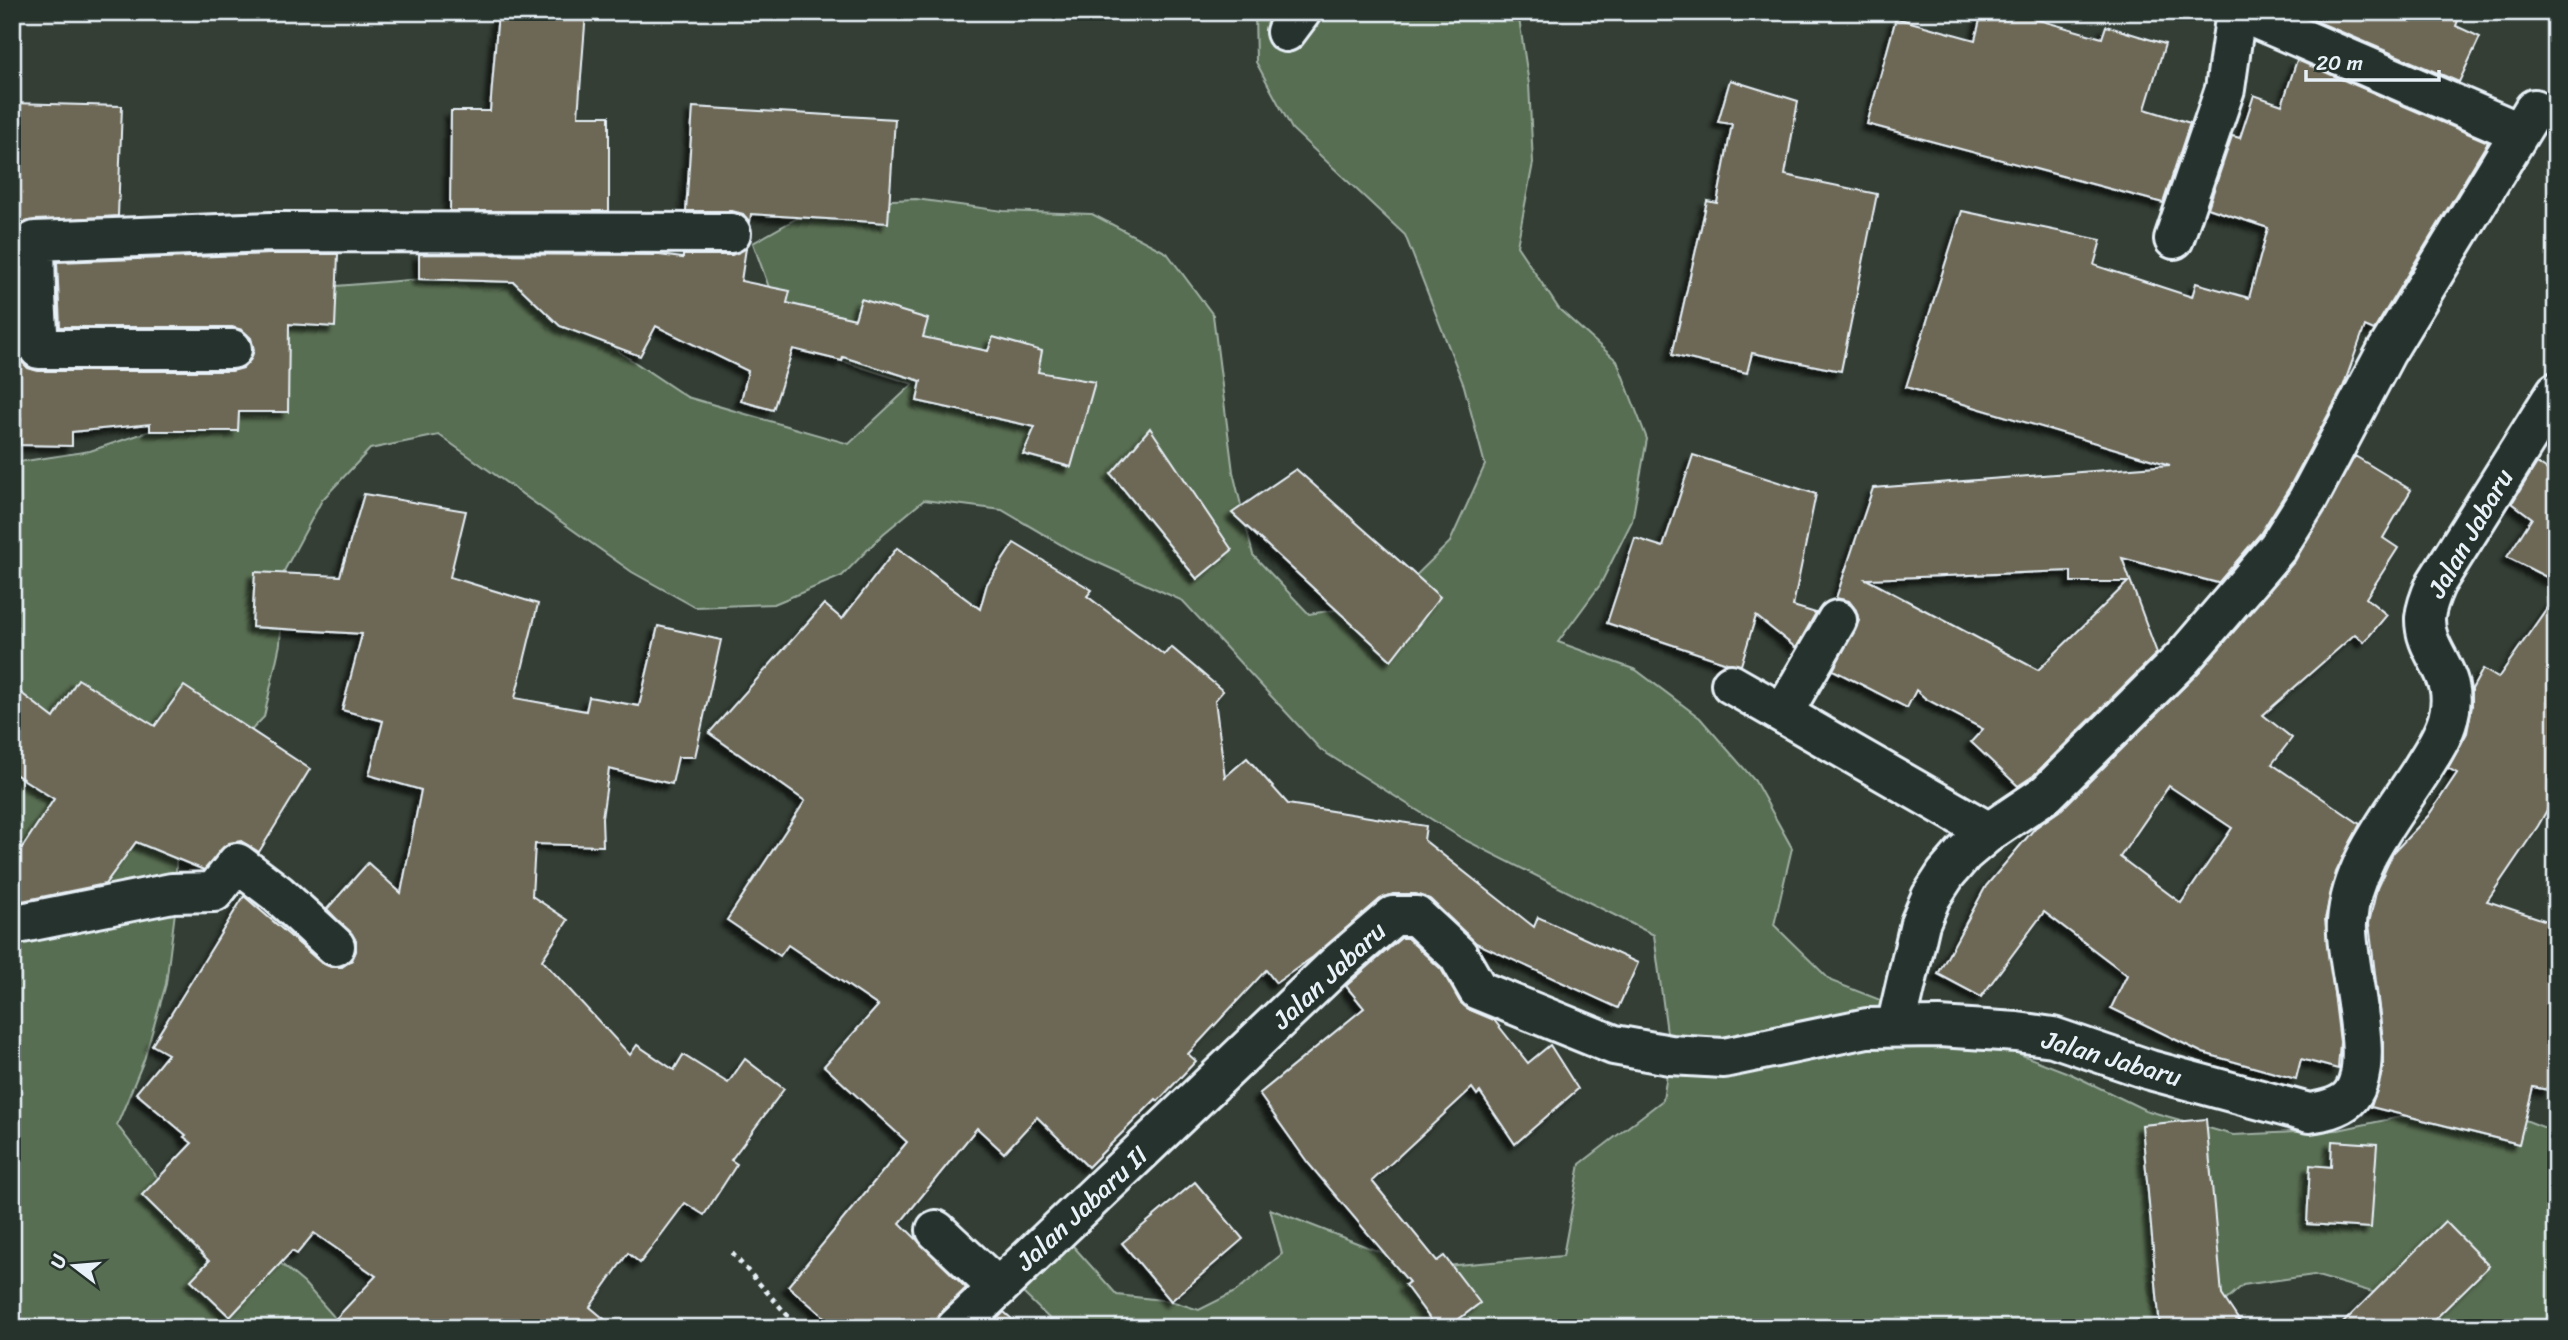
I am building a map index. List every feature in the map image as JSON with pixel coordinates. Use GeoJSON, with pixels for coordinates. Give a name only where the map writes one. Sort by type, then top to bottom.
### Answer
{"type":"FeatureCollection","features":[{"type":"Feature","properties":{"kind":"street"},"geometry":{"type":"LineString","coordinates":[[1896,1027],[1920,923],[1931,897],[1964,853],[2056,783],[2183,658],[2278,547],[2308,499],[2386,352],[2527,121],[2238,12],[2225,89],[2174,239]]}},
{"type":"Feature","properties":{"kind":"street"},"geometry":{"type":"LineString","coordinates":[[232,349],[39,349],[24,296],[35,241],[271,232],[731,233]]}},
{"type":"Feature","properties":{"kind":"street","name":"Jalan Jabaru"},"geometry":{"type":"LineString","coordinates":[[1209,1089],[1337,964],[1393,916],[1416,916],[1458,955],[1478,990],[1614,1045],[1670,1055],[1724,1058],[1838,1033],[1896,1027],[2017,1032],[2053,1037],[2150,1070],[2309,1113],[2324,1111],[2348,1099],[2358,1084],[2362,1061],[2348,953],[2347,924],[2356,879],[2365,857],[2439,742],[2448,720],[2451,683],[2428,637],[2425,620],[2428,603],[2436,583],[2556,392]]}},
{"type":"Feature","properties":{"kind":"street"},"geometry":{"type":"LineString","coordinates":[[1783,713],[1836,620]]}},
{"type":"Feature","properties":{"kind":"street"},"geometry":{"type":"LineString","coordinates":[[1731,684],[1989,832]]}},
{"type":"Feature","properties":{"kind":"street"},"geometry":{"type":"LineString","coordinates":[[12,925],[172,893],[214,892],[237,863],[278,894],[335,946]]}},
{"type":"Feature","properties":{"kind":"street","name":"Jalan Jabaru II"},"geometry":{"type":"LineString","coordinates":[[957,1328],[1209,1089]]}},
{"type":"Feature","properties":{"kind":"street"},"geometry":{"type":"LineString","coordinates":[[936,1230],[998,1288]]}},
{"type":"Feature","properties":{"kind":"path"},"geometry":{"type":"LineString","coordinates":[[732,1254],[799,1328]]}},
{"type":"Feature","properties":{"kind":"green space"},"geometry":{"type":"Polygon","coordinates":[[[1255,12],[1518,12],[1529,84],[1533,163],[1517,246],[1559,309],[1617,361],[1647,439],[1632,521],[1600,585],[1558,642],[1636,670],[1700,718],[1755,781],[1792,848],[1774,925],[1831,981],[2071,1074],[2145,1110],[2233,1135],[2338,1130],[2476,1101],[2556,1132],[2556,1328],[2399,1328],[2386,1296],[2314,1275],[2243,1285],[2195,1328],[1059,1328],[1022,1292],[1034,1264],[1065,1237],[1117,1295],[1171,1301],[1199,1310],[1235,1292],[1282,1254],[1270,1209],[1421,1268],[1563,1256],[1580,1164],[1663,1100],[1670,1055],[1654,935],[1463,839],[1321,750],[1183,601],[1072,551],[1002,510],[924,500],[883,534],[842,576],[774,604],[695,607],[632,572],[439,435],[370,449],[322,500],[284,571],[280,644],[264,717],[215,768],[176,830],[176,904],[166,984],[144,1060],[117,1125],[164,1186],[234,1224],[304,1283],[344,1328],[12,1328],[12,463],[90,451],[150,431],[238,372],[279,318],[336,286],[422,279],[510,280],[567,289],[618,351],[687,397],[849,444],[913,384],[842,361],[779,315],[753,243],[824,203],[916,199],[1003,211],[1092,214],[1167,253],[1213,315],[1233,472],[1253,555],[1309,614],[1389,602],[1450,542],[1485,465],[1464,386],[1405,235],[1292,129],[1256,62],[1255,12]]]}},
{"type":"Feature","properties":{"kind":"building"},"geometry":{"type":"Polygon","coordinates":[[[498,12],[586,12],[578,116],[609,116],[609,211],[450,211],[451,111],[490,111],[498,12]]]}},
{"type":"Feature","properties":{"kind":"building"},"geometry":{"type":"Polygon","coordinates":[[[1982,12],[2011,12],[2102,38],[2106,26],[2165,44],[2145,109],[2190,123],[2163,203],[1867,124],[1896,18],[1975,40],[1982,12]]]}},
{"type":"Feature","properties":{"kind":"building"},"geometry":{"type":"Polygon","coordinates":[[[2313,12],[2461,12],[2456,26],[2480,37],[2459,82],[2311,19],[2313,12]]]}},
{"type":"Feature","properties":{"kind":"building"},"geometry":{"type":"Polygon","coordinates":[[[2297,60],[2488,142],[2374,330],[2365,326],[2343,387],[2289,488],[2260,534],[2218,583],[2122,558],[2157,653],[2033,776],[2018,786],[1971,742],[1983,729],[1926,699],[1916,690],[1907,708],[1833,670],[1859,621],[1856,610],[1849,601],[1836,598],[1873,488],[2170,465],[1906,387],[1962,211],[2101,240],[2094,265],[2192,297],[2196,283],[2249,298],[2268,228],[2208,208],[2232,136],[2240,138],[2254,95],[2282,105],[2297,60]],[[2071,571],[1866,579],[2038,670],[2128,582],[2071,582],[2071,571]]]}},
{"type":"Feature","properties":{"kind":"building"},"geometry":{"type":"Polygon","coordinates":[[[1730,80],[1798,101],[1785,175],[1877,194],[1841,371],[1752,353],[1747,373],[1672,355],[1707,201],[1717,203],[1732,124],[1718,122],[1730,80]]]}},
{"type":"Feature","properties":{"kind":"building"},"geometry":{"type":"Polygon","coordinates":[[[12,103],[122,106],[118,216],[24,222],[16,230],[13,241],[14,274],[12,274],[12,103]]]}},
{"type":"Feature","properties":{"kind":"building"},"geometry":{"type":"Polygon","coordinates":[[[693,107],[895,119],[888,223],[751,214],[750,222],[743,214],[732,211],[686,211],[693,107]]]}},
{"type":"Feature","properties":{"kind":"building"},"geometry":{"type":"Polygon","coordinates":[[[746,248],[741,281],[790,291],[787,303],[855,319],[861,299],[928,319],[923,337],[988,351],[993,337],[1042,351],[1038,372],[1095,382],[1071,467],[1023,454],[1035,427],[917,401],[921,381],[843,357],[842,361],[793,349],[773,410],[741,401],[748,371],[656,326],[640,356],[560,326],[514,282],[419,279],[419,254],[659,255],[683,258],[683,255],[732,255],[746,248]]]}},
{"type":"Feature","properties":{"kind":"building"},"geometry":{"type":"Polygon","coordinates":[[[338,254],[335,327],[289,324],[288,412],[239,412],[238,431],[150,431],[150,424],[72,432],[72,446],[20,445],[21,419],[12,419],[12,318],[15,318],[20,360],[28,368],[38,371],[232,371],[243,368],[251,359],[254,350],[251,338],[242,330],[232,327],[60,327],[57,262],[338,254]]]}},
{"type":"Feature","properties":{"kind":"building"},"geometry":{"type":"Polygon","coordinates":[[[1150,428],[1232,550],[1197,579],[1111,474],[1150,428]]]}},
{"type":"Feature","properties":{"kind":"building"},"geometry":{"type":"Polygon","coordinates":[[[1693,455],[1816,494],[1793,606],[1816,613],[1796,648],[1756,616],[1741,665],[1727,663],[1607,623],[1635,538],[1663,547],[1693,455]]]}},
{"type":"Feature","properties":{"kind":"building"},"geometry":{"type":"Polygon","coordinates":[[[2355,456],[2411,490],[2383,538],[2398,548],[2366,598],[2387,615],[2364,642],[2355,634],[2263,715],[2292,738],[2272,764],[2360,824],[2336,872],[2325,919],[2340,1042],[2338,1069],[2301,1059],[2296,1079],[2203,1053],[2111,1008],[2127,975],[2044,912],[1981,997],[1938,974],[1986,886],[2035,828],[2062,809],[2198,673],[2295,561],[2355,456]],[[2169,786],[2120,857],[2181,903],[2232,828],[2169,786]]]}},
{"type":"Feature","properties":{"kind":"building"},"geometry":{"type":"Polygon","coordinates":[[[2537,463],[2556,476],[2556,582],[2507,557],[2532,518],[2512,503],[2537,463]]]}},
{"type":"Feature","properties":{"kind":"building"},"geometry":{"type":"Polygon","coordinates":[[[1296,469],[1440,597],[1391,660],[1232,513],[1296,469]]]}},
{"type":"Feature","properties":{"kind":"building"},"geometry":{"type":"Polygon","coordinates":[[[364,494],[466,511],[450,577],[538,604],[515,698],[586,711],[589,697],[639,706],[658,626],[721,640],[695,757],[678,757],[672,784],[609,769],[602,818],[603,846],[535,844],[532,896],[568,920],[542,960],[630,1055],[637,1045],[674,1070],[683,1055],[728,1083],[745,1059],[784,1089],[731,1160],[737,1164],[704,1215],[685,1203],[640,1263],[628,1253],[590,1307],[615,1328],[327,1328],[376,1276],[314,1233],[297,1254],[292,1251],[230,1317],[191,1280],[209,1261],[142,1195],[192,1143],[136,1093],[168,1054],[152,1045],[244,896],[320,962],[331,967],[342,967],[352,960],[356,951],[356,940],[327,909],[368,863],[401,893],[421,790],[369,775],[383,721],[342,710],[362,634],[252,627],[255,572],[340,576],[364,494]]]}},
{"type":"Feature","properties":{"kind":"building"},"geometry":{"type":"Polygon","coordinates":[[[1014,543],[1092,590],[1087,596],[1164,655],[1171,647],[1223,691],[1215,700],[1225,777],[1247,758],[1288,804],[1426,826],[1424,840],[1534,927],[1538,917],[1638,963],[1618,1008],[1476,943],[1430,899],[1416,894],[1393,894],[1380,899],[1313,957],[1276,983],[1266,970],[1188,1054],[1196,1061],[1088,1167],[1037,1117],[1004,1153],[977,1128],[900,1223],[966,1288],[940,1313],[935,1328],[837,1328],[788,1286],[907,1142],[824,1066],[878,1006],[788,945],[780,956],[727,920],[805,801],[709,733],[824,604],[842,619],[897,548],[980,609],[987,584],[1014,543]]]}},
{"type":"Feature","properties":{"kind":"building"},"geometry":{"type":"Polygon","coordinates":[[[2556,595],[2556,794],[2538,826],[2487,901],[2556,924],[2556,1061],[2548,1090],[2533,1087],[2519,1144],[2371,1107],[2383,1069],[2383,1041],[2369,923],[2377,888],[2393,853],[2428,816],[2457,773],[2448,768],[2467,733],[2472,689],[2483,669],[2498,678],[2556,595]]]}},
{"type":"Feature","properties":{"kind":"building"},"geometry":{"type":"Polygon","coordinates":[[[78,679],[155,726],[184,686],[310,769],[259,852],[241,841],[229,843],[204,870],[136,842],[105,884],[12,903],[12,863],[54,799],[12,772],[12,686],[54,718],[78,679]]]}},
{"type":"Feature","properties":{"kind":"building"},"geometry":{"type":"Polygon","coordinates":[[[1401,938],[1407,938],[1441,969],[1460,1002],[1470,1010],[1494,1020],[1528,1063],[1550,1045],[1578,1089],[1515,1144],[1480,1092],[1477,1095],[1472,1088],[1372,1181],[1437,1261],[1444,1256],[1480,1303],[1447,1328],[1437,1328],[1405,1285],[1409,1282],[1308,1163],[1259,1094],[1364,1008],[1346,986],[1401,938]]]}},
{"type":"Feature","properties":{"kind":"building"},"geometry":{"type":"Polygon","coordinates":[[[2206,1119],[2222,1295],[2244,1328],[2160,1328],[2142,1125],[2206,1119]]]}},
{"type":"Feature","properties":{"kind":"building"},"geometry":{"type":"Polygon","coordinates":[[[2332,1141],[2377,1144],[2371,1228],[2307,1224],[2310,1165],[2331,1167],[2332,1141]]]}},
{"type":"Feature","properties":{"kind":"building"},"geometry":{"type":"Polygon","coordinates":[[[1195,1182],[1243,1239],[1171,1301],[1122,1243],[1195,1182]]]}},
{"type":"Feature","properties":{"kind":"building"},"geometry":{"type":"Polygon","coordinates":[[[2445,1221],[2489,1266],[2426,1328],[2338,1328],[2445,1221]]]}},
{"type":"Feature","properties":{"kind":"building"},"geometry":{"type":"Polygon","coordinates":[[[1004,1312],[1022,1328],[988,1328],[1004,1312]]]}}]}
